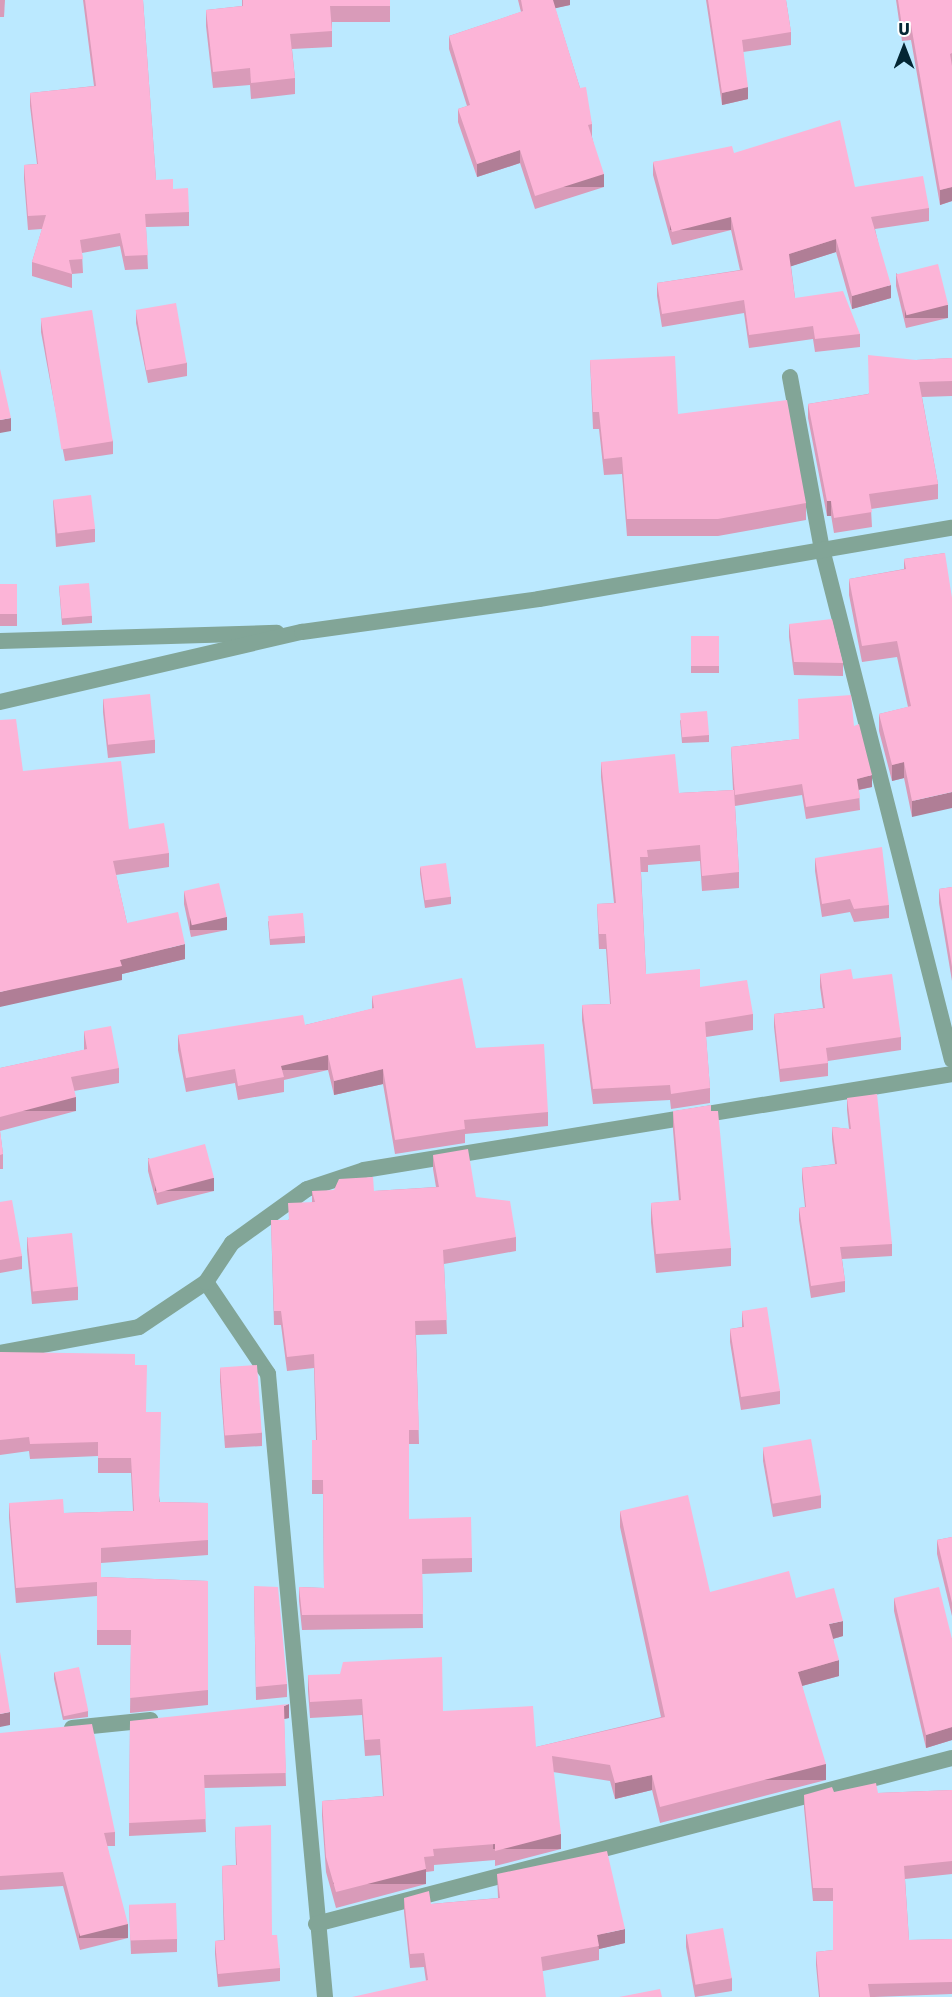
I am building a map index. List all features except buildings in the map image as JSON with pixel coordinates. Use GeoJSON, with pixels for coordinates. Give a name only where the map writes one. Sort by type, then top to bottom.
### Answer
{"type":"FeatureCollection","features":[{"type":"Feature","properties":{"kind":"street"},"geometry":{"type":"LineString","coordinates":[[790,377],[822,549],[952,1060]]}},
{"type":"Feature","properties":{"kind":"street"},"geometry":{"type":"LineString","coordinates":[[0,702],[302,632],[539,600],[952,528]]}},
{"type":"Feature","properties":{"kind":"street"},"geometry":{"type":"LineString","coordinates":[[0,641],[302,632]]}},
{"type":"Feature","properties":{"kind":"street"},"geometry":{"type":"LineString","coordinates":[[0,1353],[139,1327],[206,1282],[232,1243],[307,1189],[364,1170],[952,1074]]}},
{"type":"Feature","properties":{"kind":"street"},"geometry":{"type":"LineString","coordinates":[[206,1282],[268,1374],[293,1608],[298,1706],[316,1924],[325,1997]]}},
{"type":"Feature","properties":{"kind":"street"},"geometry":{"type":"LineString","coordinates":[[275,1708],[298,1706]]}},
{"type":"Feature","properties":{"kind":"street"},"geometry":{"type":"LineString","coordinates":[[59,1730],[174,1718]]}},
{"type":"Feature","properties":{"kind":"street"},"geometry":{"type":"LineString","coordinates":[[316,1924],[952,1758]]}}]}
